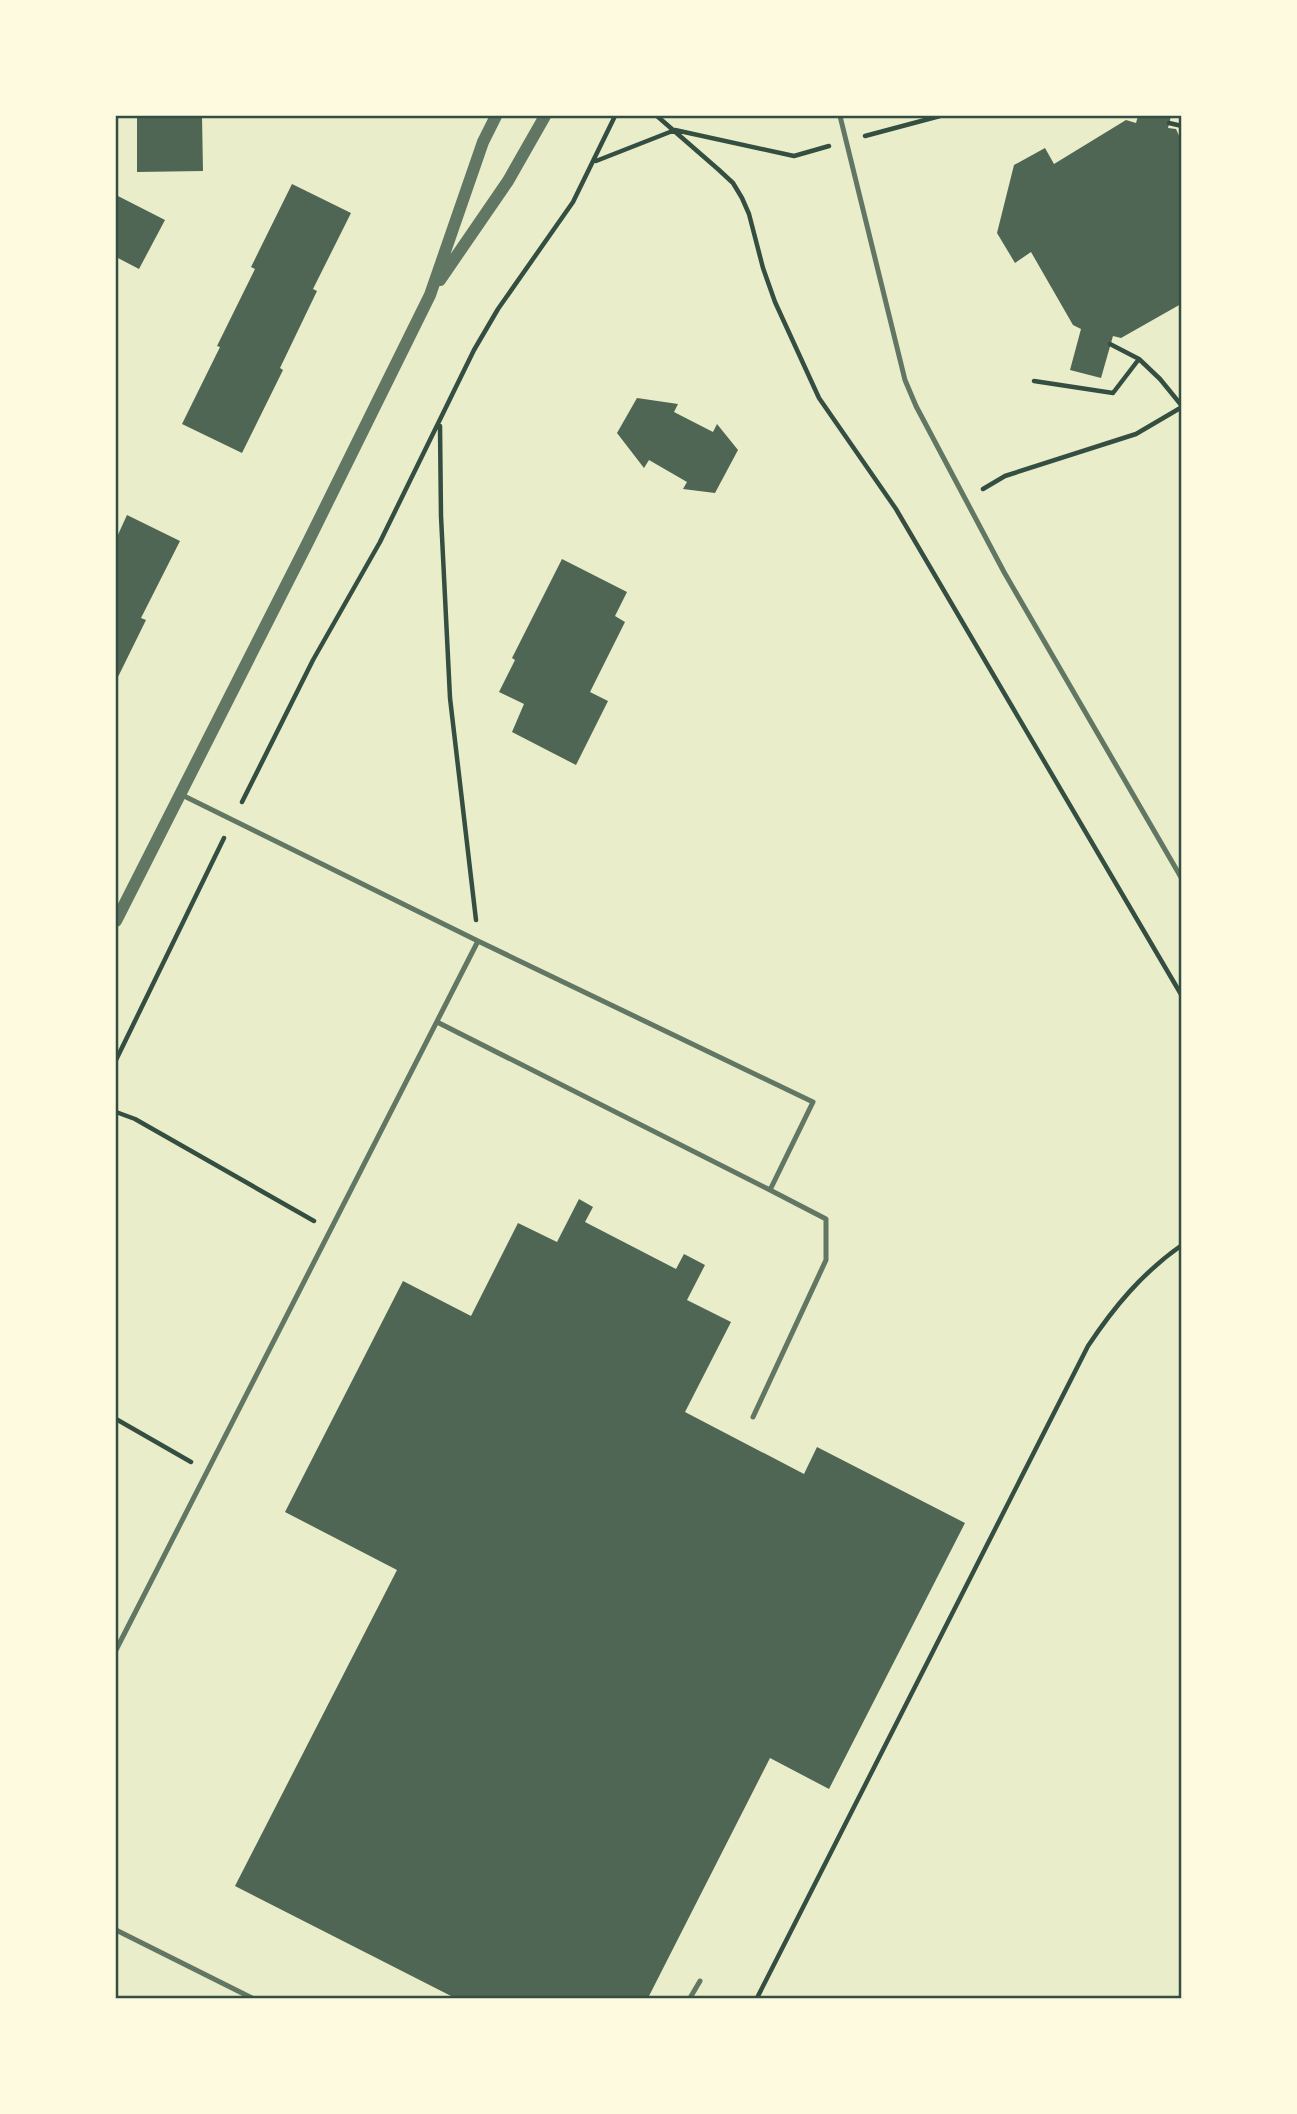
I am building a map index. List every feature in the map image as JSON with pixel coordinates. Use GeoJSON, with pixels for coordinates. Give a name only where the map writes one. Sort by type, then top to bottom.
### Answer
{"type":"FeatureCollection","features":[{"type":"Feature","properties":{"kind":"street"},"geometry":{"type":"LineString","coordinates":[[116,921],[309,542],[430,295],[483,142],[496,116]]}},
{"type":"Feature","properties":{"kind":"street"},"geometry":{"type":"LineString","coordinates":[[430,295],[508,181],[545,116]]}},
{"type":"Feature","properties":{"kind":"lane"},"geometry":{"type":"LineString","coordinates":[[840,116],[905,380],[928,432],[1004,572],[1181,879]]}},
{"type":"Feature","properties":{"kind":"lane"},"geometry":{"type":"LineString","coordinates":[[180,794],[478,942],[813,1102],[770,1189]]}},
{"type":"Feature","properties":{"kind":"lane"},"geometry":{"type":"LineString","coordinates":[[116,1650],[478,942]]}},
{"type":"Feature","properties":{"kind":"lane"},"geometry":{"type":"LineString","coordinates":[[436,1022],[826,1219],[826,1260],[753,1417]]}},
{"type":"Feature","properties":{"kind":"lane"},"geometry":{"type":"LineString","coordinates":[[116,1930],[252,1998]]}},
{"type":"Feature","properties":{"kind":"lane"},"geometry":{"type":"LineString","coordinates":[[690,1998],[700,1981]]}},
{"type":"Feature","properties":{"kind":"path"},"geometry":{"type":"LineString","coordinates":[[116,1060],[286,712],[380,542],[459,379],[498,309],[573,202],[615,116]]}},
{"type":"Feature","properties":{"kind":"path"},"geometry":{"type":"LineString","coordinates":[[657,116],[733,183],[742,198],[750,214],[763,268],[775,302],[819,398],[896,509],[1181,996]]}},
{"type":"Feature","properties":{"kind":"path"},"geometry":{"type":"LineString","coordinates":[[595,161],[676,130],[794,156],[940,116]]}},
{"type":"Feature","properties":{"kind":"path"},"geometry":{"type":"LineString","coordinates":[[1169,123],[1181,126]]}},
{"type":"Feature","properties":{"kind":"path"},"geometry":{"type":"LineString","coordinates":[[965,498],[1005,476],[1136,434],[1181,406],[1160,379],[1139,359],[1111,344]]}},
{"type":"Feature","properties":{"kind":"path"},"geometry":{"type":"LineString","coordinates":[[1034,381],[1112,393],[1139,359]]}},
{"type":"Feature","properties":{"kind":"path"},"geometry":{"type":"LineString","coordinates":[[440,423],[441,529],[450,698],[478,942]]}},
{"type":"Feature","properties":{"kind":"path"},"geometry":{"type":"LineString","coordinates":[[116,1112],[135,1119],[331,1230]]}},
{"type":"Feature","properties":{"kind":"path"},"geometry":{"type":"LineString","coordinates":[[757,1998],[1088,1346],[1124,1296],[1181,1245]]}},
{"type":"Feature","properties":{"kind":"path"},"geometry":{"type":"LineString","coordinates":[[116,1419],[208,1471]]}},
{"type":"Feature","properties":{"kind":"building"},"geometry":{"type":"Polygon","coordinates":[[[137,116],[202,116],[203,171],[137,172],[137,116]]]}},
{"type":"Feature","properties":{"kind":"building"},"geometry":{"type":"Polygon","coordinates":[[[1138,116],[1171,116],[1168,128],[1176,129],[1181,140],[1181,304],[1121,338],[1113,336],[1101,378],[1070,370],[1081,329],[1073,325],[1031,252],[1015,263],[997,233],[1014,165],[1045,148],[1054,164],[1126,120],[1136,123],[1138,116]]]}},
{"type":"Feature","properties":{"kind":"building"},"geometry":{"type":"Polygon","coordinates":[[[292,184],[351,213],[313,289],[317,291],[280,368],[283,370],[242,453],[182,424],[255,269],[251,267],[292,184]]]}},
{"type":"Feature","properties":{"kind":"building"},"geometry":{"type":"Polygon","coordinates":[[[116,195],[165,220],[139,269],[116,257],[116,195]]]}},
{"type":"Feature","properties":{"kind":"building"},"geometry":{"type":"Polygon","coordinates":[[[637,398],[678,404],[674,412],[713,432],[717,424],[738,450],[715,493],[683,489],[687,482],[649,460],[644,468],[617,433],[637,398]]]}},
{"type":"Feature","properties":{"kind":"building"},"geometry":{"type":"Polygon","coordinates":[[[127,515],[180,541],[141,618],[146,620],[116,681],[116,539],[127,515]]]}},
{"type":"Feature","properties":{"kind":"building"},"geometry":{"type":"Polygon","coordinates":[[[562,559],[627,592],[615,616],[625,622],[590,692],[608,701],[576,765],[512,732],[524,704],[499,692],[515,660],[512,658],[562,559]]]}},
{"type":"Feature","properties":{"kind":"building"},"geometry":{"type":"Polygon","coordinates":[[[579,1199],[593,1207],[585,1222],[676,1269],[684,1254],[705,1265],[687,1300],[731,1322],[685,1412],[804,1474],[817,1447],[965,1523],[829,1789],[770,1758],[648,1998],[455,1998],[235,1886],[397,1570],[285,1512],[403,1281],[471,1316],[518,1223],[557,1242],[579,1199]]]}}]}
